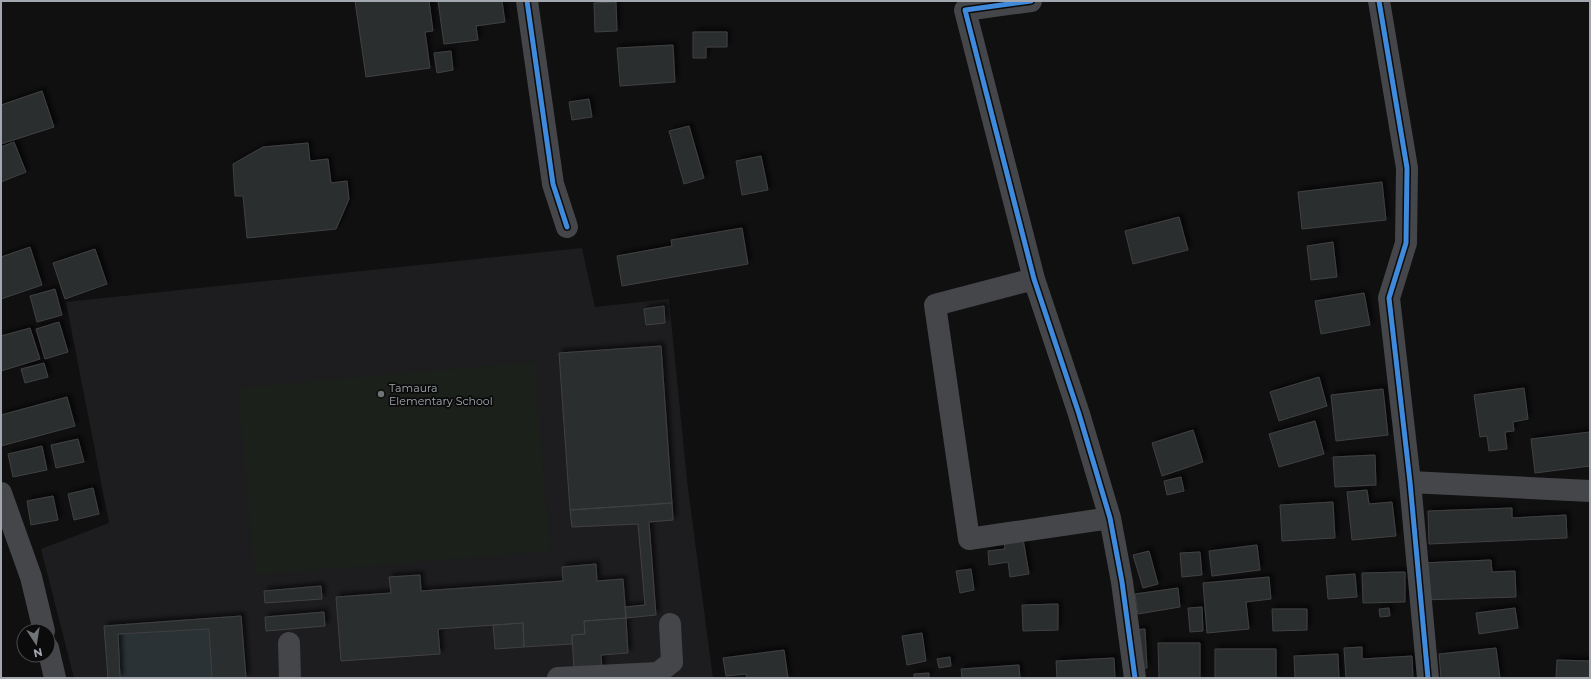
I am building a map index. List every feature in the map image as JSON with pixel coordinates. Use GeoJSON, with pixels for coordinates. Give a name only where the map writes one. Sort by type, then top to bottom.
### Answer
{"type":"FeatureCollection","features":[{"type":"Feature","properties":{"kind":"street"},"geometry":{"type":"LineString","coordinates":[[527,1],[553,184],[567,227]]}},
{"type":"Feature","properties":{"kind":"street"},"geometry":{"type":"LineString","coordinates":[[1031,1],[965,10],[1034,279],[1079,414],[1110,518],[1122,582],[1135,678]]}},
{"type":"Feature","properties":{"kind":"street"},"geometry":{"type":"LineString","coordinates":[[1379,1],[1407,168],[1406,244],[1389,298],[1410,482],[1428,678]]}},
{"type":"Feature","properties":{"kind":"street"},"geometry":{"type":"LineString","coordinates":[[1034,279],[935,305],[969,539],[1110,518]]}},
{"type":"Feature","properties":{"kind":"street"},"geometry":{"type":"LineString","coordinates":[[1410,482],[1590,491]]}},
{"type":"Feature","properties":{"kind":"street"},"geometry":{"type":"LineString","coordinates":[[1,493],[31,577],[42,623]]}},
{"type":"Feature","properties":{"kind":"street"},"geometry":{"type":"LineString","coordinates":[[558,678],[658,673],[672,662],[670,624]]}},
{"type":"Feature","properties":{"kind":"street"},"geometry":{"type":"LineString","coordinates":[[289,643],[290,678]]}},
{"type":"Feature","properties":{"kind":"street"},"geometry":{"type":"LineString","coordinates":[[52,663],[55,678]]}},
{"type":"Feature","properties":{"kind":"shaded area","name":"Tamaura Elementary School"},"geometry":{"type":"Polygon","coordinates":[[[582,248],[595,307],[669,299],[687,481],[713,678],[74,678],[41,549],[109,523],[66,302],[582,248]]]}},
{"type":"Feature","properties":{"kind":"shaded area"},"geometry":{"type":"Polygon","coordinates":[[[534,362],[550,551],[255,575],[238,388],[534,362]]]}},
{"type":"Feature","properties":{"kind":"shaded area"},"geometry":{"type":"Polygon","coordinates":[[[209,629],[212,678],[120,678],[118,634],[209,629]]]}},
{"type":"Feature","properties":{"kind":"building"},"geometry":{"type":"Polygon","coordinates":[[[355,1],[429,1],[433,31],[425,32],[430,68],[366,77],[355,1]]]}},
{"type":"Feature","properties":{"kind":"building"},"geometry":{"type":"Polygon","coordinates":[[[438,1],[502,1],[505,22],[476,26],[478,40],[444,44],[438,1]]]}},
{"type":"Feature","properties":{"kind":"building"},"geometry":{"type":"Polygon","coordinates":[[[616,2],[617,31],[595,32],[594,3],[616,2]]]}},
{"type":"Feature","properties":{"kind":"building"},"geometry":{"type":"Polygon","coordinates":[[[693,32],[727,32],[727,47],[706,47],[706,58],[693,58],[693,32]]]}},
{"type":"Feature","properties":{"kind":"building"},"geometry":{"type":"Polygon","coordinates":[[[673,45],[675,82],[620,86],[617,48],[673,45]]]}},
{"type":"Feature","properties":{"kind":"building"},"geometry":{"type":"Polygon","coordinates":[[[451,51],[453,70],[437,73],[434,53],[451,51]]]}},
{"type":"Feature","properties":{"kind":"building"},"geometry":{"type":"Polygon","coordinates":[[[42,91],[54,127],[1,144],[1,105],[42,91]]]}},
{"type":"Feature","properties":{"kind":"building"},"geometry":{"type":"Polygon","coordinates":[[[589,99],[592,117],[572,120],[569,102],[589,99]]]}},
{"type":"Feature","properties":{"kind":"building"},"geometry":{"type":"Polygon","coordinates":[[[689,126],[704,178],[684,184],[669,131],[689,126]]]}},
{"type":"Feature","properties":{"kind":"building"},"geometry":{"type":"Polygon","coordinates":[[[14,142],[26,172],[1,182],[1,147],[14,142]]]}},
{"type":"Feature","properties":{"kind":"building"},"geometry":{"type":"Polygon","coordinates":[[[308,143],[310,161],[328,159],[331,183],[347,181],[349,199],[336,229],[247,238],[243,196],[235,196],[233,164],[263,147],[308,143]]]}},
{"type":"Feature","properties":{"kind":"building"},"geometry":{"type":"Polygon","coordinates":[[[761,156],[768,190],[742,195],[736,161],[761,156]]]}},
{"type":"Feature","properties":{"kind":"building"},"geometry":{"type":"Polygon","coordinates":[[[1382,182],[1386,220],[1302,229],[1298,192],[1382,182]]]}},
{"type":"Feature","properties":{"kind":"building"},"geometry":{"type":"Polygon","coordinates":[[[1179,217],[1188,250],[1133,264],[1125,231],[1179,217]]]}},
{"type":"Feature","properties":{"kind":"building"},"geometry":{"type":"Polygon","coordinates":[[[742,228],[748,264],[622,286],[617,256],[672,246],[671,240],[742,228]]]}},
{"type":"Feature","properties":{"kind":"building"},"geometry":{"type":"Polygon","coordinates":[[[1333,242],[1337,277],[1311,280],[1307,246],[1333,242]]]}},
{"type":"Feature","properties":{"kind":"building"},"geometry":{"type":"Polygon","coordinates":[[[30,247],[42,285],[1,299],[1,257],[30,247]]]}},
{"type":"Feature","properties":{"kind":"building"},"geometry":{"type":"Polygon","coordinates":[[[95,249],[107,284],[65,299],[53,263],[95,249]]]}},
{"type":"Feature","properties":{"kind":"building"},"geometry":{"type":"Polygon","coordinates":[[[55,289],[62,315],[37,322],[30,296],[55,289]]]}},
{"type":"Feature","properties":{"kind":"building"},"geometry":{"type":"Polygon","coordinates":[[[1364,293],[1370,325],[1321,334],[1315,301],[1364,293]]]}},
{"type":"Feature","properties":{"kind":"building"},"geometry":{"type":"Polygon","coordinates":[[[664,306],[665,323],[646,325],[644,309],[664,306]]]}},
{"type":"Feature","properties":{"kind":"building"},"geometry":{"type":"Polygon","coordinates":[[[59,322],[68,352],[45,359],[36,329],[59,322]]]}},
{"type":"Feature","properties":{"kind":"building"},"geometry":{"type":"Polygon","coordinates":[[[30,328],[40,359],[1,371],[1,336],[30,328]]]}},
{"type":"Feature","properties":{"kind":"building"},"geometry":{"type":"Polygon","coordinates":[[[661,346],[672,503],[570,510],[559,353],[661,346]]]}},
{"type":"Feature","properties":{"kind":"building"},"geometry":{"type":"Polygon","coordinates":[[[44,363],[48,377],[25,383],[21,369],[44,363]]]}},
{"type":"Feature","properties":{"kind":"building"},"geometry":{"type":"Polygon","coordinates":[[[1319,377],[1327,406],[1279,421],[1270,392],[1319,377]]]}},
{"type":"Feature","properties":{"kind":"building"},"geometry":{"type":"Polygon","coordinates":[[[1524,388],[1528,419],[1513,422],[1514,431],[1505,432],[1507,449],[1489,451],[1487,436],[1480,437],[1474,395],[1524,388]]]}},
{"type":"Feature","properties":{"kind":"building"},"geometry":{"type":"Polygon","coordinates":[[[1383,389],[1388,435],[1336,441],[1331,395],[1383,389]]]}},
{"type":"Feature","properties":{"kind":"building"},"geometry":{"type":"Polygon","coordinates":[[[67,397],[75,426],[1,446],[1,415],[67,397]]]}},
{"type":"Feature","properties":{"kind":"building"},"geometry":{"type":"Polygon","coordinates":[[[1315,421],[1324,454],[1279,467],[1269,434],[1315,421]]]}},
{"type":"Feature","properties":{"kind":"building"},"geometry":{"type":"Polygon","coordinates":[[[1193,430],[1203,462],[1162,476],[1152,443],[1193,430]]]}},
{"type":"Feature","properties":{"kind":"building"},"geometry":{"type":"Polygon","coordinates":[[[1590,432],[1590,466],[1535,473],[1531,439],[1590,432]]]}},
{"type":"Feature","properties":{"kind":"building"},"geometry":{"type":"Polygon","coordinates":[[[78,439],[84,462],[56,468],[51,445],[78,439]]]}},
{"type":"Feature","properties":{"kind":"building"},"geometry":{"type":"Polygon","coordinates":[[[42,446],[47,470],[13,477],[8,454],[42,446]]]}},
{"type":"Feature","properties":{"kind":"building"},"geometry":{"type":"Polygon","coordinates":[[[1375,455],[1376,485],[1335,487],[1333,457],[1375,455]]]}},
{"type":"Feature","properties":{"kind":"building"},"geometry":{"type":"Polygon","coordinates":[[[1181,477],[1184,491],[1167,495],[1164,481],[1181,477]]]}},
{"type":"Feature","properties":{"kind":"building"},"geometry":{"type":"Polygon","coordinates":[[[93,488],[99,514],[74,520],[68,494],[93,488]]]}},
{"type":"Feature","properties":{"kind":"building"},"geometry":{"type":"Polygon","coordinates":[[[1367,490],[1369,504],[1392,502],[1396,536],[1352,540],[1347,492],[1367,490]]]}},
{"type":"Feature","properties":{"kind":"building"},"geometry":{"type":"Polygon","coordinates":[[[53,496],[58,520],[31,525],[27,501],[53,496]]]}},
{"type":"Feature","properties":{"kind":"building"},"geometry":{"type":"Polygon","coordinates":[[[1333,502],[1335,538],[1282,541],[1280,505],[1333,502]]]}},
{"type":"Feature","properties":{"kind":"building"},"geometry":{"type":"Polygon","coordinates":[[[672,503],[673,520],[649,522],[656,615],[626,618],[625,607],[645,605],[638,524],[572,527],[570,510],[672,503]]]}},
{"type":"Feature","properties":{"kind":"building"},"geometry":{"type":"Polygon","coordinates":[[[1512,508],[1512,518],[1566,515],[1567,538],[1429,544],[1428,511],[1512,508]]]}},
{"type":"Feature","properties":{"kind":"building"},"geometry":{"type":"Polygon","coordinates":[[[1023,539],[1029,574],[1010,577],[1008,562],[989,565],[988,551],[1005,549],[1004,542],[1023,539]]]}},
{"type":"Feature","properties":{"kind":"building"},"geometry":{"type":"Polygon","coordinates":[[[1257,545],[1260,570],[1212,576],[1209,551],[1257,545]]]}},
{"type":"Feature","properties":{"kind":"building"},"geometry":{"type":"Polygon","coordinates":[[[1149,551],[1158,584],[1143,588],[1133,555],[1149,551]]]}},
{"type":"Feature","properties":{"kind":"building"},"geometry":{"type":"Polygon","coordinates":[[[1200,552],[1202,575],[1182,577],[1180,553],[1200,552]]]}},
{"type":"Feature","properties":{"kind":"building"},"geometry":{"type":"Polygon","coordinates":[[[1491,560],[1492,572],[1515,571],[1516,597],[1422,600],[1421,563],[1491,560]]]}},
{"type":"Feature","properties":{"kind":"building"},"geometry":{"type":"Polygon","coordinates":[[[596,564],[597,581],[623,579],[626,618],[584,621],[585,634],[572,635],[572,644],[524,647],[523,623],[438,629],[440,654],[341,661],[336,597],[391,593],[389,577],[420,575],[421,591],[563,581],[562,567],[596,564]]]}},
{"type":"Feature","properties":{"kind":"building"},"geometry":{"type":"Polygon","coordinates":[[[971,569],[974,590],[960,593],[956,571],[971,569]]]}},
{"type":"Feature","properties":{"kind":"building"},"geometry":{"type":"Polygon","coordinates":[[[1405,572],[1405,602],[1363,603],[1362,573],[1405,572]]]}},
{"type":"Feature","properties":{"kind":"building"},"geometry":{"type":"Polygon","coordinates":[[[1355,574],[1357,597],[1328,599],[1326,576],[1355,574]]]}},
{"type":"Feature","properties":{"kind":"building"},"geometry":{"type":"Polygon","coordinates":[[[1269,577],[1271,599],[1246,602],[1249,629],[1207,633],[1203,583],[1269,577]]]}},
{"type":"Feature","properties":{"kind":"building"},"geometry":{"type":"Polygon","coordinates":[[[321,586],[322,599],[265,603],[264,591],[321,586]]]}},
{"type":"Feature","properties":{"kind":"building"},"geometry":{"type":"Polygon","coordinates":[[[1178,588],[1180,607],[1138,614],[1135,594],[1178,588]]]}},
{"type":"Feature","properties":{"kind":"building"},"geometry":{"type":"Polygon","coordinates":[[[1058,604],[1058,630],[1023,631],[1022,605],[1058,604]]]}},
{"type":"Feature","properties":{"kind":"building"},"geometry":{"type":"Polygon","coordinates":[[[1202,607],[1203,631],[1190,632],[1188,608],[1202,607]]]}},
{"type":"Feature","properties":{"kind":"building"},"geometry":{"type":"Polygon","coordinates":[[[1389,608],[1390,616],[1380,617],[1379,609],[1389,608]]]}},
{"type":"Feature","properties":{"kind":"building"},"geometry":{"type":"Polygon","coordinates":[[[1515,608],[1518,628],[1479,634],[1476,613],[1515,608]]]}},
{"type":"Feature","properties":{"kind":"building"},"geometry":{"type":"Polygon","coordinates":[[[1272,609],[1307,609],[1307,630],[1273,631],[1272,609]]]}},
{"type":"Feature","properties":{"kind":"building"},"geometry":{"type":"Polygon","coordinates":[[[324,612],[325,626],[266,631],[265,617],[324,612]]]}},
{"type":"Feature","properties":{"kind":"building"},"geometry":{"type":"Polygon","coordinates":[[[241,616],[246,678],[212,678],[209,629],[118,634],[120,678],[108,678],[104,626],[241,616]]]}},
{"type":"Feature","properties":{"kind":"building"},"geometry":{"type":"Polygon","coordinates":[[[626,618],[628,653],[601,655],[602,669],[574,671],[572,635],[585,634],[584,621],[626,618]]]}},
{"type":"Feature","properties":{"kind":"building"},"geometry":{"type":"Polygon","coordinates":[[[523,623],[524,647],[495,649],[493,625],[523,623]]]}},
{"type":"Feature","properties":{"kind":"building"},"geometry":{"type":"Polygon","coordinates":[[[1145,629],[1147,668],[1138,668],[1135,630],[1145,629]]]}},
{"type":"Feature","properties":{"kind":"building"},"geometry":{"type":"Polygon","coordinates":[[[922,633],[926,661],[907,665],[902,636],[922,633]]]}},
{"type":"Feature","properties":{"kind":"building"},"geometry":{"type":"Polygon","coordinates":[[[1158,643],[1200,643],[1200,678],[1159,678],[1158,643]]]}},
{"type":"Feature","properties":{"kind":"building"},"geometry":{"type":"Polygon","coordinates":[[[1362,647],[1362,659],[1412,656],[1413,678],[1346,678],[1344,648],[1362,647]]]}},
{"type":"Feature","properties":{"kind":"building"},"geometry":{"type":"Polygon","coordinates":[[[1496,648],[1500,678],[1441,678],[1439,654],[1496,648]]]}},
{"type":"Feature","properties":{"kind":"building"},"geometry":{"type":"Polygon","coordinates":[[[1215,649],[1276,649],[1276,678],[1215,678],[1215,649]]]}},
{"type":"Feature","properties":{"kind":"building"},"geometry":{"type":"Polygon","coordinates":[[[784,650],[788,678],[747,678],[746,674],[726,676],[723,658],[784,650]]]}},
{"type":"Feature","properties":{"kind":"building"},"geometry":{"type":"Polygon","coordinates":[[[1338,654],[1339,678],[1295,678],[1294,656],[1338,654]]]}},
{"type":"Feature","properties":{"kind":"building"},"geometry":{"type":"Polygon","coordinates":[[[950,657],[951,666],[939,668],[937,659],[950,657]]]}},
{"type":"Feature","properties":{"kind":"building"},"geometry":{"type":"Polygon","coordinates":[[[1114,658],[1115,678],[1057,678],[1056,661],[1114,658]]]}},
{"type":"Feature","properties":{"kind":"building"},"geometry":{"type":"Polygon","coordinates":[[[1557,660],[1590,661],[1590,678],[1556,678],[1557,660]]]}},
{"type":"Feature","properties":{"kind":"building"},"geometry":{"type":"Polygon","coordinates":[[[1019,665],[1020,678],[962,678],[961,669],[1019,665]]]}},
{"type":"Feature","properties":{"kind":"building"},"geometry":{"type":"Polygon","coordinates":[[[929,673],[929,678],[914,678],[914,674],[929,673]]]}},
{"type":"Feature","properties":{"kind":"cycle path"},"geometry":{"type":"LineString","coordinates":[[527,1],[553,184],[567,227]]}},
{"type":"Feature","properties":{"kind":"cycle path"},"geometry":{"type":"LineString","coordinates":[[1031,1],[965,10],[1034,279],[1079,414],[1110,518],[1122,582],[1135,678]]}},
{"type":"Feature","properties":{"kind":"cycle path"},"geometry":{"type":"LineString","coordinates":[[1379,1],[1407,168],[1406,243],[1389,298],[1410,482],[1428,678]]}},
{"type":"Feature","properties":{"kind":"place","name":"Tamaura Elementary School"},"geometry":{"type":"Point","coordinates":[381,394]}}]}
